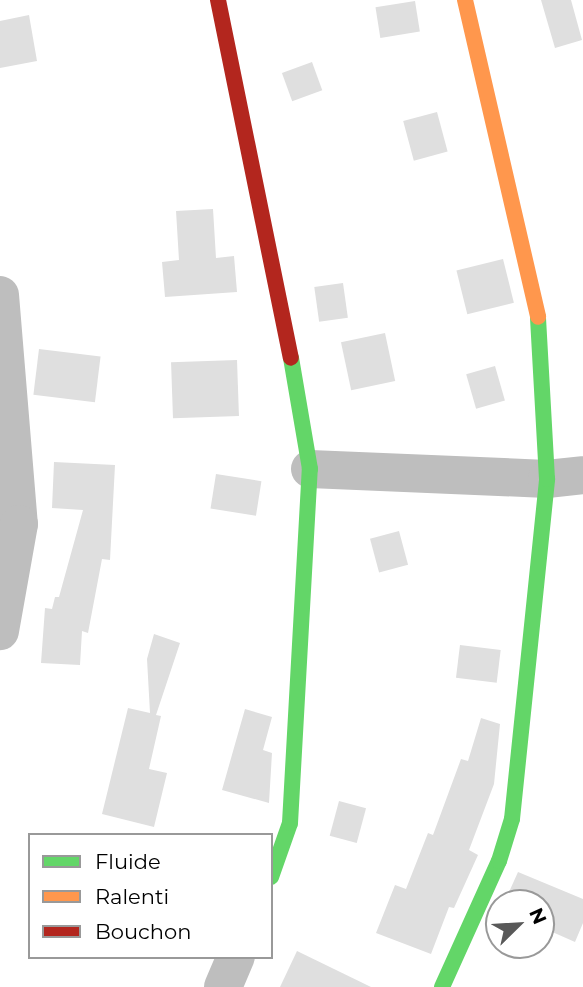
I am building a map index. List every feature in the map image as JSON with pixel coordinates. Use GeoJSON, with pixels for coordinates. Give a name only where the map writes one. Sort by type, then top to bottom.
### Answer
{"type":"FeatureCollection","features":[{"type":"Feature","properties":{"kind":"street"},"geometry":{"type":"LineString","coordinates":[[218,0],[277,273],[310,469],[290,823],[273,871]]}},
{"type":"Feature","properties":{"kind":"street"},"geometry":{"type":"LineString","coordinates":[[442,987],[499,861],[512,820],[565,477],[537,306],[465,0]]}},
{"type":"Feature","properties":{"kind":"street"},"geometry":{"type":"LineString","coordinates":[[0,295],[19,524],[0,631]]}},
{"type":"Feature","properties":{"kind":"street"},"geometry":{"type":"LineString","coordinates":[[310,469],[565,477]]}},
{"type":"Feature","properties":{"kind":"street"},"geometry":{"type":"LineString","coordinates":[[223,987],[235,959]]}},
{"type":"Feature","properties":{"kind":"building"},"geometry":{"type":"Polygon","coordinates":[[[541,0],[571,0],[582,40],[555,48],[541,0]]]}},
{"type":"Feature","properties":{"kind":"building"},"geometry":{"type":"Polygon","coordinates":[[[415,1],[420,32],[380,38],[375,7],[415,1]]]}},
{"type":"Feature","properties":{"kind":"building"},"geometry":{"type":"Polygon","coordinates":[[[29,15],[37,61],[0,68],[0,21],[29,15]]]}},
{"type":"Feature","properties":{"kind":"building"},"geometry":{"type":"Polygon","coordinates":[[[312,62],[322,90],[292,101],[282,73],[312,62]]]}},
{"type":"Feature","properties":{"kind":"building"},"geometry":{"type":"Polygon","coordinates":[[[437,112],[448,152],[414,161],[403,121],[437,112]]]}},
{"type":"Feature","properties":{"kind":"building"},"geometry":{"type":"Polygon","coordinates":[[[213,209],[216,258],[234,256],[237,292],[165,297],[162,262],[179,260],[176,211],[213,209]]]}},
{"type":"Feature","properties":{"kind":"building"},"geometry":{"type":"Polygon","coordinates":[[[503,259],[514,303],[467,314],[456,271],[503,259]]]}},
{"type":"Feature","properties":{"kind":"building"},"geometry":{"type":"Polygon","coordinates":[[[343,283],[348,318],[319,322],[314,287],[343,283]]]}},
{"type":"Feature","properties":{"kind":"building"},"geometry":{"type":"Polygon","coordinates":[[[385,333],[395,381],[351,390],[341,342],[385,333]]]}},
{"type":"Feature","properties":{"kind":"building"},"geometry":{"type":"Polygon","coordinates":[[[39,349],[101,357],[95,402],[33,395],[39,349]]]}},
{"type":"Feature","properties":{"kind":"building"},"geometry":{"type":"Polygon","coordinates":[[[237,360],[239,416],[173,418],[171,362],[237,360]]]}},
{"type":"Feature","properties":{"kind":"building"},"geometry":{"type":"Polygon","coordinates":[[[495,366],[505,401],[476,409],[466,374],[495,366]]]}},
{"type":"Feature","properties":{"kind":"building"},"geometry":{"type":"Polygon","coordinates":[[[54,462],[115,465],[110,560],[102,559],[88,633],[82,631],[80,665],[41,663],[45,608],[52,609],[55,597],[59,597],[83,510],[52,508],[54,462]]]}},
{"type":"Feature","properties":{"kind":"building"},"geometry":{"type":"Polygon","coordinates":[[[216,474],[261,481],[256,516],[211,509],[216,474]]]}},
{"type":"Feature","properties":{"kind":"building"},"geometry":{"type":"Polygon","coordinates":[[[399,531],[408,565],[379,573],[370,539],[399,531]]]}},
{"type":"Feature","properties":{"kind":"building"},"geometry":{"type":"Polygon","coordinates":[[[154,634],[180,643],[156,715],[161,716],[149,769],[167,773],[154,827],[102,814],[128,708],[150,713],[147,659],[154,634]]]}},
{"type":"Feature","properties":{"kind":"building"},"geometry":{"type":"Polygon","coordinates":[[[460,645],[501,650],[497,683],[456,678],[460,645]]]}},
{"type":"Feature","properties":{"kind":"building"},"geometry":{"type":"Polygon","coordinates":[[[245,709],[272,717],[263,750],[272,753],[269,803],[222,790],[245,709]]]}},
{"type":"Feature","properties":{"kind":"building"},"geometry":{"type":"Polygon","coordinates":[[[481,718],[500,724],[494,784],[469,850],[478,855],[454,908],[449,907],[431,954],[376,933],[395,885],[406,889],[428,833],[433,835],[461,759],[468,761],[481,718]]]}},
{"type":"Feature","properties":{"kind":"building"},"geometry":{"type":"Polygon","coordinates":[[[339,801],[366,808],[357,843],[330,836],[339,801]]]}},
{"type":"Feature","properties":{"kind":"building"},"geometry":{"type":"Polygon","coordinates":[[[518,872],[583,899],[583,923],[575,942],[555,933],[555,889],[510,889],[518,872]]]}},
{"type":"Feature","properties":{"kind":"building"},"geometry":{"type":"Polygon","coordinates":[[[297,951],[371,987],[280,987],[297,951]]]}},
{"type":"Feature","properties":{"kind":"traffic: fast"},"geometry":{"type":"LineString","coordinates":[[442,987],[499,861],[512,819],[547,479],[538,317]]}},
{"type":"Feature","properties":{"kind":"traffic: fast"},"geometry":{"type":"LineString","coordinates":[[273,871],[290,823],[310,469],[291,358]]}},
{"type":"Feature","properties":{"kind":"traffic: slow"},"geometry":{"type":"LineString","coordinates":[[465,0],[538,317]]}},
{"type":"Feature","properties":{"kind":"traffic: jam"},"geometry":{"type":"LineString","coordinates":[[218,0],[291,358]]}}]}
